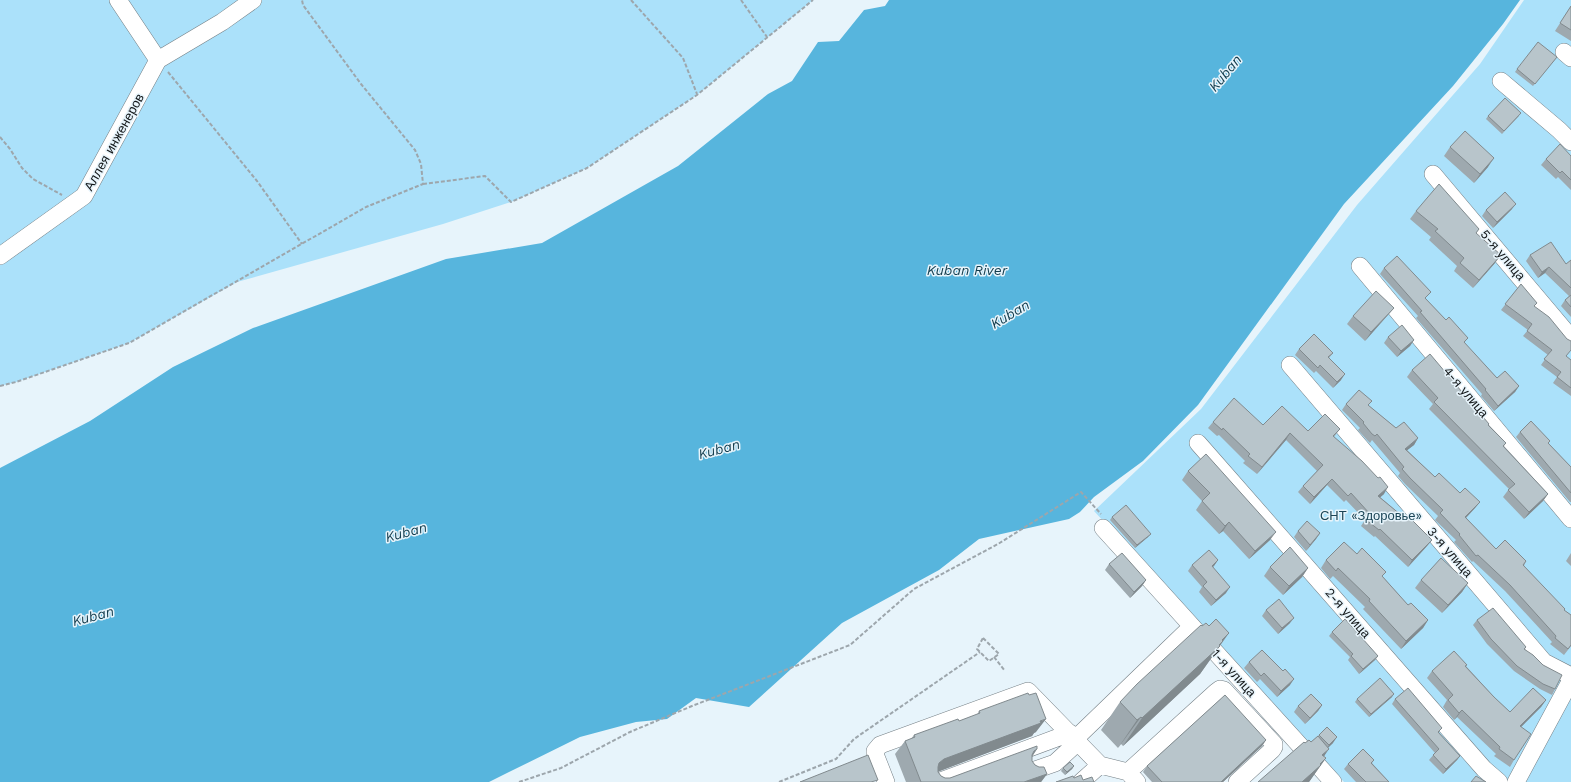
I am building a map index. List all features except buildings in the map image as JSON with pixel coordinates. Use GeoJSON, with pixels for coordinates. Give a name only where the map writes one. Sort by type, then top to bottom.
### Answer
{"type":"FeatureCollection","features":[{"type":"Feature","properties":{"kind":"street"},"geometry":{"type":"LineString","coordinates":[[118,0],[158,60],[222,22],[253,0]]}},
{"type":"Feature","properties":{"kind":"street","name":"Аллея инженеров"},"geometry":{"type":"LineString","coordinates":[[0,256],[84,196],[158,60]]}},
{"type":"Feature","properties":{"kind":"street"},"geometry":{"type":"LineString","coordinates":[[1502,81],[1571,142]]}},
{"type":"Feature","properties":{"kind":"street","name":"5-я улица"},"geometry":{"type":"LineString","coordinates":[[1434,174],[1571,338]]}},
{"type":"Feature","properties":{"kind":"street","name":"4-я улица"},"geometry":{"type":"LineString","coordinates":[[1360,266],[1571,519]]}},
{"type":"Feature","properties":{"kind":"street","name":"3-я улица"},"geometry":{"type":"LineString","coordinates":[[1290,364],[1544,662],[1571,676]]}},
{"type":"Feature","properties":{"kind":"street","name":"2-я улица"},"geometry":{"type":"LineString","coordinates":[[1198,443],[1484,769],[1499,782]]}},
{"type":"Feature","properties":{"kind":"street","name":"1-я улица"},"geometry":{"type":"LineString","coordinates":[[1103,522],[1333,782]]}},
{"type":"Feature","properties":{"kind":"street"},"geometry":{"type":"LineString","coordinates":[[1032,771],[1055,763],[1074,738],[1186,632]]}},
{"type":"Feature","properties":{"kind":"street"},"geometry":{"type":"LineString","coordinates":[[1516,782],[1571,680]]}},
{"type":"Feature","properties":{"kind":"street"},"geometry":{"type":"LineString","coordinates":[[886,782],[875,754],[875,751],[880,745],[1028,691],[1100,765],[1132,778],[1220,689],[1224,690],[1274,744],[1272,750],[1237,782]]}},
{"type":"Feature","properties":{"kind":"street"},"geometry":{"type":"LineString","coordinates":[[938,782],[1074,738]]}},
{"type":"Feature","properties":{"kind":"street"},"geometry":{"type":"LineString","coordinates":[[1080,782],[1100,765]]}},
{"type":"Feature","properties":{"kind":"path"},"geometry":{"type":"LineString","coordinates":[[302,0],[303,5],[361,84],[415,150],[421,164],[423,184]]}},
{"type":"Feature","properties":{"kind":"path"},"geometry":{"type":"LineString","coordinates":[[631,0],[683,58],[697,95]]}},
{"type":"Feature","properties":{"kind":"path"},"geometry":{"type":"LineString","coordinates":[[741,0],[767,37]]}},
{"type":"Feature","properties":{"kind":"path"},"geometry":{"type":"LineString","coordinates":[[0,386],[16,382],[129,343],[366,207],[423,184],[485,176],[511,202],[587,168],[697,95],[814,0]]}},
{"type":"Feature","properties":{"kind":"path"},"geometry":{"type":"LineString","coordinates":[[158,60],[257,181],[302,244]]}},
{"type":"Feature","properties":{"kind":"path"},"geometry":{"type":"LineString","coordinates":[[0,137],[10,149],[22,168],[33,179],[75,202]]}},
{"type":"Feature","properties":{"kind":"path"},"geometry":{"type":"LineString","coordinates":[[519,782],[561,768],[630,732],[671,714],[850,645],[914,590],[998,544],[1081,492],[1103,522]]}},
{"type":"Feature","properties":{"kind":"path"},"geometry":{"type":"LineString","coordinates":[[983,638],[999,654],[989,660],[980,652],[977,649],[983,638]]}},
{"type":"Feature","properties":{"kind":"path"},"geometry":{"type":"LineString","coordinates":[[779,782],[836,759],[854,739],[980,652]]}},
{"type":"Feature","properties":{"kind":"path"},"geometry":{"type":"LineString","coordinates":[[994,657],[1005,671]]}},
{"type":"Feature","properties":{"kind":"green space"},"geometry":{"type":"Polygon","coordinates":[[[0,0],[813,0],[697,95],[587,168],[511,202],[443,224],[237,282],[129,343],[16,382],[0,386],[0,0]]]}},
{"type":"Feature","properties":{"kind":"green space","name":"СНТ «Здоровье»"},"geometry":{"type":"Polygon","coordinates":[[[1524,0],[1571,0],[1571,782],[1344,782],[1094,511],[1201,409],[1357,205],[1480,64],[1524,0]]]}},
{"type":"Feature","properties":{"kind":"water","name":"Kuban River"},"geometry":{"type":"Polygon","coordinates":[[[889,0],[1520,0],[1503,24],[1453,86],[1344,204],[1198,405],[1143,461],[1094,497],[1080,512],[1069,519],[979,539],[939,570],[842,623],[749,707],[696,698],[667,719],[636,722],[580,737],[489,782],[0,782],[0,468],[90,421],[173,367],[253,328],[446,259],[542,243],[678,166],[768,94],[792,81],[818,42],[839,41],[864,10],[885,6],[889,0]]]}},
{"type":"Feature","properties":{"kind":"water label","name":"Kuban"},"geometry":{"type":"Point","coordinates":[1225,73]}},
{"type":"Feature","properties":{"kind":"water label","name":"Kuban"},"geometry":{"type":"Point","coordinates":[1010,314]}},
{"type":"Feature","properties":{"kind":"water label","name":"Kuban"},"geometry":{"type":"Point","coordinates":[719,449]}},
{"type":"Feature","properties":{"kind":"water label","name":"Kuban"},"geometry":{"type":"Point","coordinates":[406,532]}},
{"type":"Feature","properties":{"kind":"water label","name":"Kuban"},"geometry":{"type":"Point","coordinates":[93,616]}}]}
